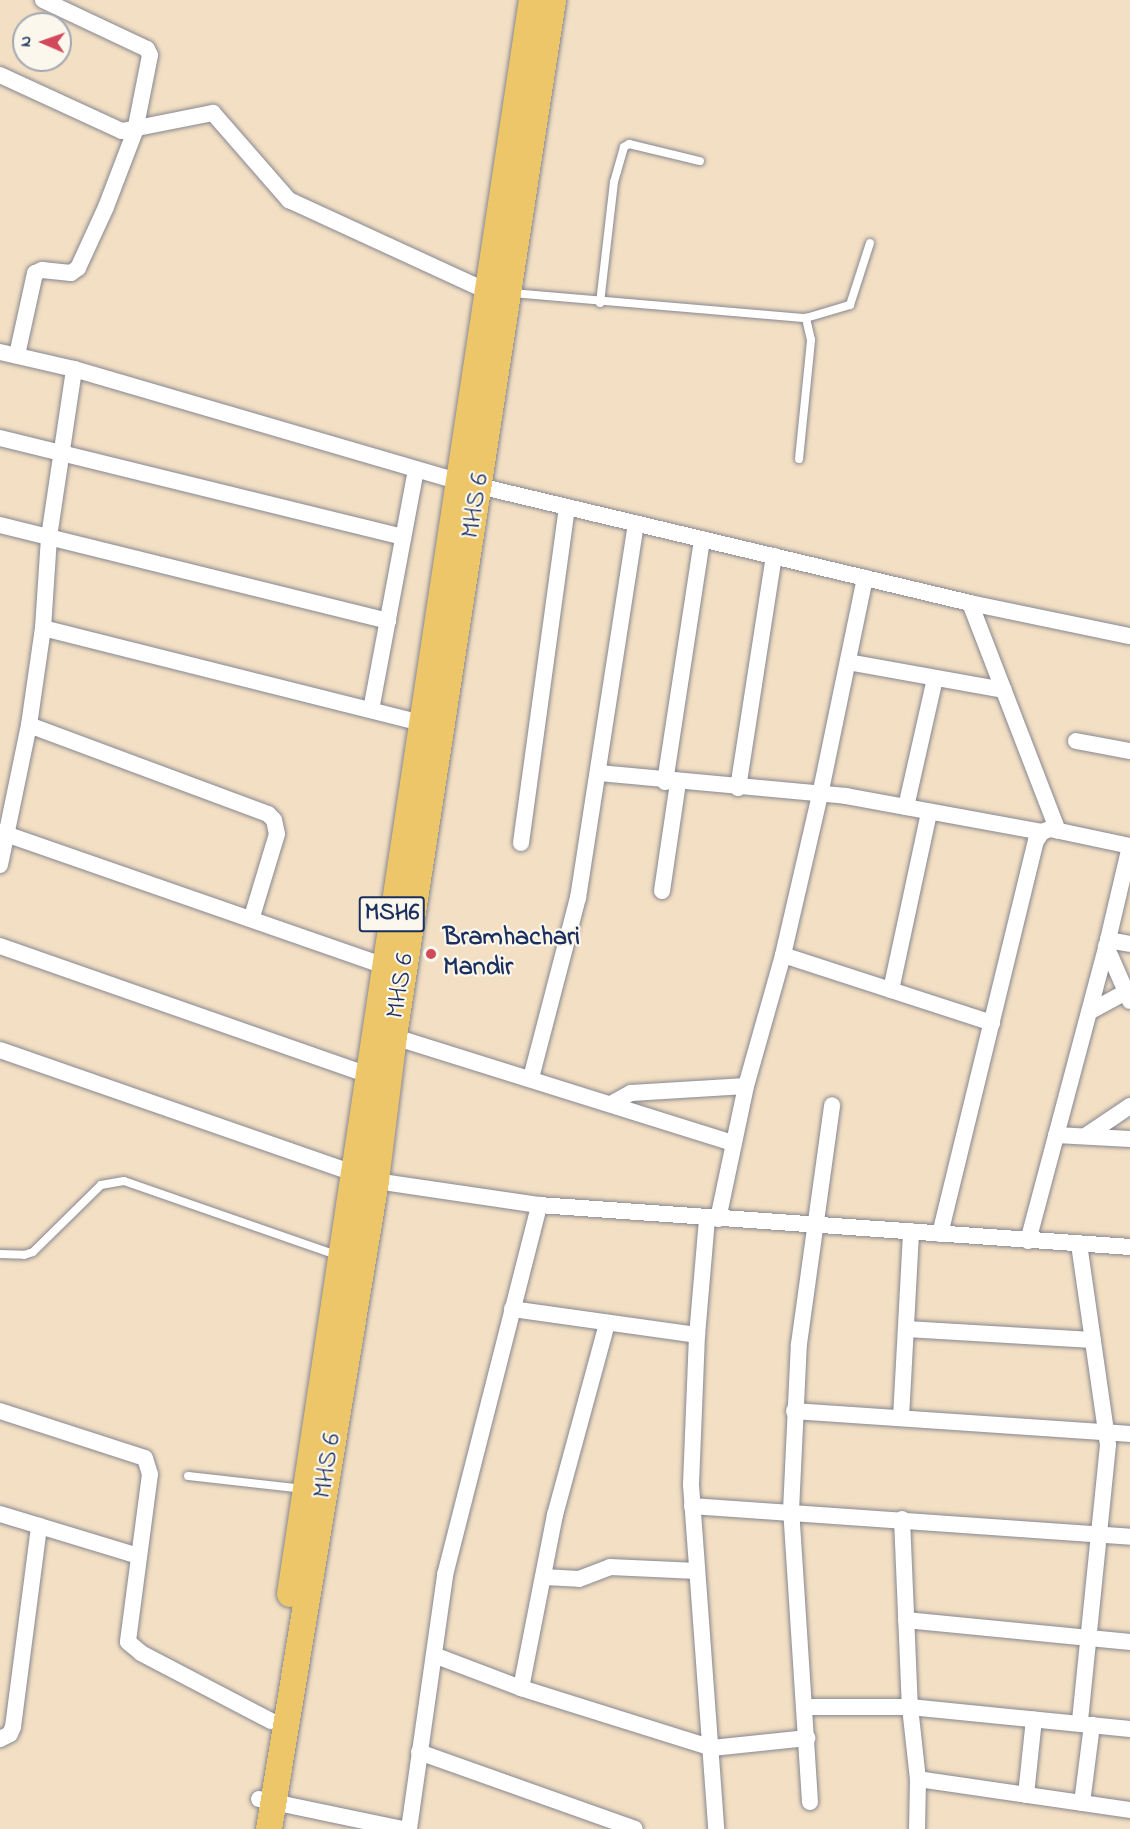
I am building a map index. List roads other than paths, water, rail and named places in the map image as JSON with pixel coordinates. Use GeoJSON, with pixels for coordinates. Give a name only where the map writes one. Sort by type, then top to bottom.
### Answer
{"type":"FeatureCollection","features":[{"type":"Feature","properties":{"kind":"main road","name":"MSH6"},"geometry":{"type":"LineString","coordinates":[[255,1829],[266,1801],[271,1721],[341,1257],[364,1178],[369,1075],[384,1034],[384,966],[422,723],[469,483],[498,292],[532,0]]}},
{"type":"Feature","properties":{"kind":"main road"},"geometry":{"type":"LineString","coordinates":[[498,292],[553,0]]}},
{"type":"Feature","properties":{"kind":"main road","name":"MHS 6"},"geometry":{"type":"LineString","coordinates":[[269,1829],[266,1801],[364,1178],[469,483]]}},
{"type":"Feature","properties":{"kind":"street"},"geometry":{"type":"LineString","coordinates":[[44,0],[150,52],[135,131],[78,268],[71,273],[42,270],[35,273],[8,353],[74,369],[469,483],[970,603],[1130,636]]}},
{"type":"Feature","properties":{"kind":"street"},"geometry":{"type":"LineString","coordinates":[[0,75],[116,129],[135,131],[197,114],[213,114],[288,200],[498,292]]}},
{"type":"Feature","properties":{"kind":"street"},"geometry":{"type":"LineString","coordinates":[[0,865],[4,833],[29,725],[43,628],[49,537],[74,369]]}},
{"type":"Feature","properties":{"kind":"street"},"geometry":{"type":"LineString","coordinates":[[0,438],[403,537]]}},
{"type":"Feature","properties":{"kind":"street"},"geometry":{"type":"LineString","coordinates":[[371,710],[416,469]]}},
{"type":"Feature","properties":{"kind":"street"},"geometry":{"type":"LineString","coordinates":[[521,843],[567,507]]}},
{"type":"Feature","properties":{"kind":"street"},"geometry":{"type":"LineString","coordinates":[[531,1078],[578,898],[636,523]]}},
{"type":"Feature","properties":{"kind":"street"},"geometry":{"type":"LineString","coordinates":[[0,525],[388,621]]}},
{"type":"Feature","properties":{"kind":"street"},"geometry":{"type":"LineString","coordinates":[[662,891],[672,782],[702,539]]}},
{"type":"Feature","properties":{"kind":"street"},"geometry":{"type":"LineString","coordinates":[[738,788],[774,556]]}},
{"type":"Feature","properties":{"kind":"street"},"geometry":{"type":"LineString","coordinates":[[716,1829],[712,1748],[692,1506],[697,1335],[713,1219],[746,1086],[783,955],[820,795],[865,578]]}},
{"type":"Feature","properties":{"kind":"street"},"geometry":{"type":"LineString","coordinates":[[970,603],[1004,690],[1050,831]]}},
{"type":"Feature","properties":{"kind":"street"},"geometry":{"type":"LineString","coordinates":[[43,628],[422,723]]}},
{"type":"Feature","properties":{"kind":"street"},"geometry":{"type":"LineString","coordinates":[[848,662],[1004,690]]}},
{"type":"Feature","properties":{"kind":"street"},"geometry":{"type":"LineString","coordinates":[[906,807],[935,678]]}},
{"type":"Feature","properties":{"kind":"street"},"geometry":{"type":"LineString","coordinates":[[29,725],[268,814],[274,820],[277,834],[252,917]]}},
{"type":"Feature","properties":{"kind":"street"},"geometry":{"type":"LineString","coordinates":[[1076,741],[1130,751]]}},
{"type":"Feature","properties":{"kind":"street"},"geometry":{"type":"LineString","coordinates":[[599,773],[820,795],[906,807],[1130,846],[1107,943],[1028,1241]]}},
{"type":"Feature","properties":{"kind":"street"},"geometry":{"type":"LineString","coordinates":[[891,990],[929,812]]}},
{"type":"Feature","properties":{"kind":"street"},"geometry":{"type":"LineString","coordinates":[[939,1234],[1036,841],[1050,831]]}},
{"type":"Feature","properties":{"kind":"street"},"geometry":{"type":"LineString","coordinates":[[4,833],[252,917],[384,966]]}},
{"type":"Feature","properties":{"kind":"street"},"geometry":{"type":"LineString","coordinates":[[1107,943],[1130,944]]}},
{"type":"Feature","properties":{"kind":"street"},"geometry":{"type":"LineString","coordinates":[[1089,1012],[1128,997],[1107,943]]}},
{"type":"Feature","properties":{"kind":"street"},"geometry":{"type":"LineString","coordinates":[[0,946],[369,1075]]}},
{"type":"Feature","properties":{"kind":"street"},"geometry":{"type":"LineString","coordinates":[[783,955],[992,1023]]}},
{"type":"Feature","properties":{"kind":"street"},"geometry":{"type":"LineString","coordinates":[[384,1034],[531,1078],[732,1143]]}},
{"type":"Feature","properties":{"kind":"street"},"geometry":{"type":"LineString","coordinates":[[0,1050],[364,1178],[539,1205],[1130,1247]]}},
{"type":"Feature","properties":{"kind":"street"},"geometry":{"type":"LineString","coordinates":[[611,1104],[631,1094],[746,1086]]}},
{"type":"Feature","properties":{"kind":"street"},"geometry":{"type":"LineString","coordinates":[[810,1802],[790,1511],[799,1344],[832,1105]]}},
{"type":"Feature","properties":{"kind":"street"},"geometry":{"type":"LineString","coordinates":[[1087,1135],[1130,1106]]}},
{"type":"Feature","properties":{"kind":"street"},"geometry":{"type":"LineString","coordinates":[[1056,1135],[1130,1139]]}},
{"type":"Feature","properties":{"kind":"street"},"geometry":{"type":"LineString","coordinates":[[409,1829],[445,1575],[539,1205]]}},
{"type":"Feature","properties":{"kind":"street"},"geometry":{"type":"LineString","coordinates":[[901,1418],[911,1231]]}},
{"type":"Feature","properties":{"kind":"street"},"geometry":{"type":"LineString","coordinates":[[1079,1244],[1107,1432],[1102,1534],[1090,1637],[1082,1803]]}},
{"type":"Feature","properties":{"kind":"street"},"geometry":{"type":"LineString","coordinates":[[512,1310],[697,1335]]}},
{"type":"Feature","properties":{"kind":"street"},"geometry":{"type":"LineString","coordinates":[[521,1688],[555,1515],[607,1323]]}},
{"type":"Feature","properties":{"kind":"street"},"geometry":{"type":"LineString","coordinates":[[906,1329],[1093,1341]]}},
{"type":"Feature","properties":{"kind":"street"},"geometry":{"type":"LineString","coordinates":[[0,1411],[145,1458],[150,1474],[128,1642],[141,1653],[271,1721]]}},
{"type":"Feature","properties":{"kind":"street"},"geometry":{"type":"LineString","coordinates":[[795,1411],[1130,1434]]}},
{"type":"Feature","properties":{"kind":"street"},"geometry":{"type":"LineString","coordinates":[[692,1506],[790,1511],[1130,1537]]}},
{"type":"Feature","properties":{"kind":"street"},"geometry":{"type":"LineString","coordinates":[[0,1514],[138,1556]]}},
{"type":"Feature","properties":{"kind":"street"},"geometry":{"type":"LineString","coordinates":[[902,1519],[910,1707],[918,1779],[917,1829]]}},
{"type":"Feature","properties":{"kind":"street"},"geometry":{"type":"LineString","coordinates":[[0,1739],[10,1734],[39,1526]]}},
{"type":"Feature","properties":{"kind":"street"},"geometry":{"type":"LineString","coordinates":[[543,1577],[579,1579],[610,1567],[696,1571]]}},
{"type":"Feature","properties":{"kind":"street"},"geometry":{"type":"LineString","coordinates":[[906,1620],[1130,1642]]}},
{"type":"Feature","properties":{"kind":"street"},"geometry":{"type":"LineString","coordinates":[[434,1655],[521,1688],[712,1748],[807,1738]]}},
{"type":"Feature","properties":{"kind":"street"},"geometry":{"type":"LineString","coordinates":[[0,1701],[17,1693]]}},
{"type":"Feature","properties":{"kind":"street"},"geometry":{"type":"LineString","coordinates":[[805,1707],[910,1707],[1130,1729]]}},
{"type":"Feature","properties":{"kind":"street"},"geometry":{"type":"LineString","coordinates":[[1026,1795],[1034,1719]]}},
{"type":"Feature","properties":{"kind":"street"},"geometry":{"type":"LineString","coordinates":[[419,1752],[636,1829]]}},
{"type":"Feature","properties":{"kind":"street"},"geometry":{"type":"LineString","coordinates":[[918,1779],[1130,1810]]}},
{"type":"Feature","properties":{"kind":"street"},"geometry":{"type":"LineString","coordinates":[[266,1801],[403,1829]]}},
{"type":"Feature","properties":{"kind":"lane"},"geometry":{"type":"LineString","coordinates":[[600,303],[614,182],[624,147],[629,144],[700,161]]}},
{"type":"Feature","properties":{"kind":"lane"},"geometry":{"type":"LineString","coordinates":[[498,292],[600,303],[806,318],[850,305],[870,243]]}},
{"type":"Feature","properties":{"kind":"lane"},"geometry":{"type":"LineString","coordinates":[[799,459],[811,340],[806,318]]}},
{"type":"Feature","properties":{"kind":"lane"},"geometry":{"type":"LineString","coordinates":[[0,1254],[24,1255],[33,1252],[101,1185],[124,1181],[341,1257]]}},
{"type":"Feature","properties":{"kind":"lane"},"geometry":{"type":"LineString","coordinates":[[188,1476],[306,1490]]}},
{"type":"Feature","properties":{"kind":"place","name":"Bramhachari Mandir"},"geometry":{"type":"Point","coordinates":[431,954]}}]}
